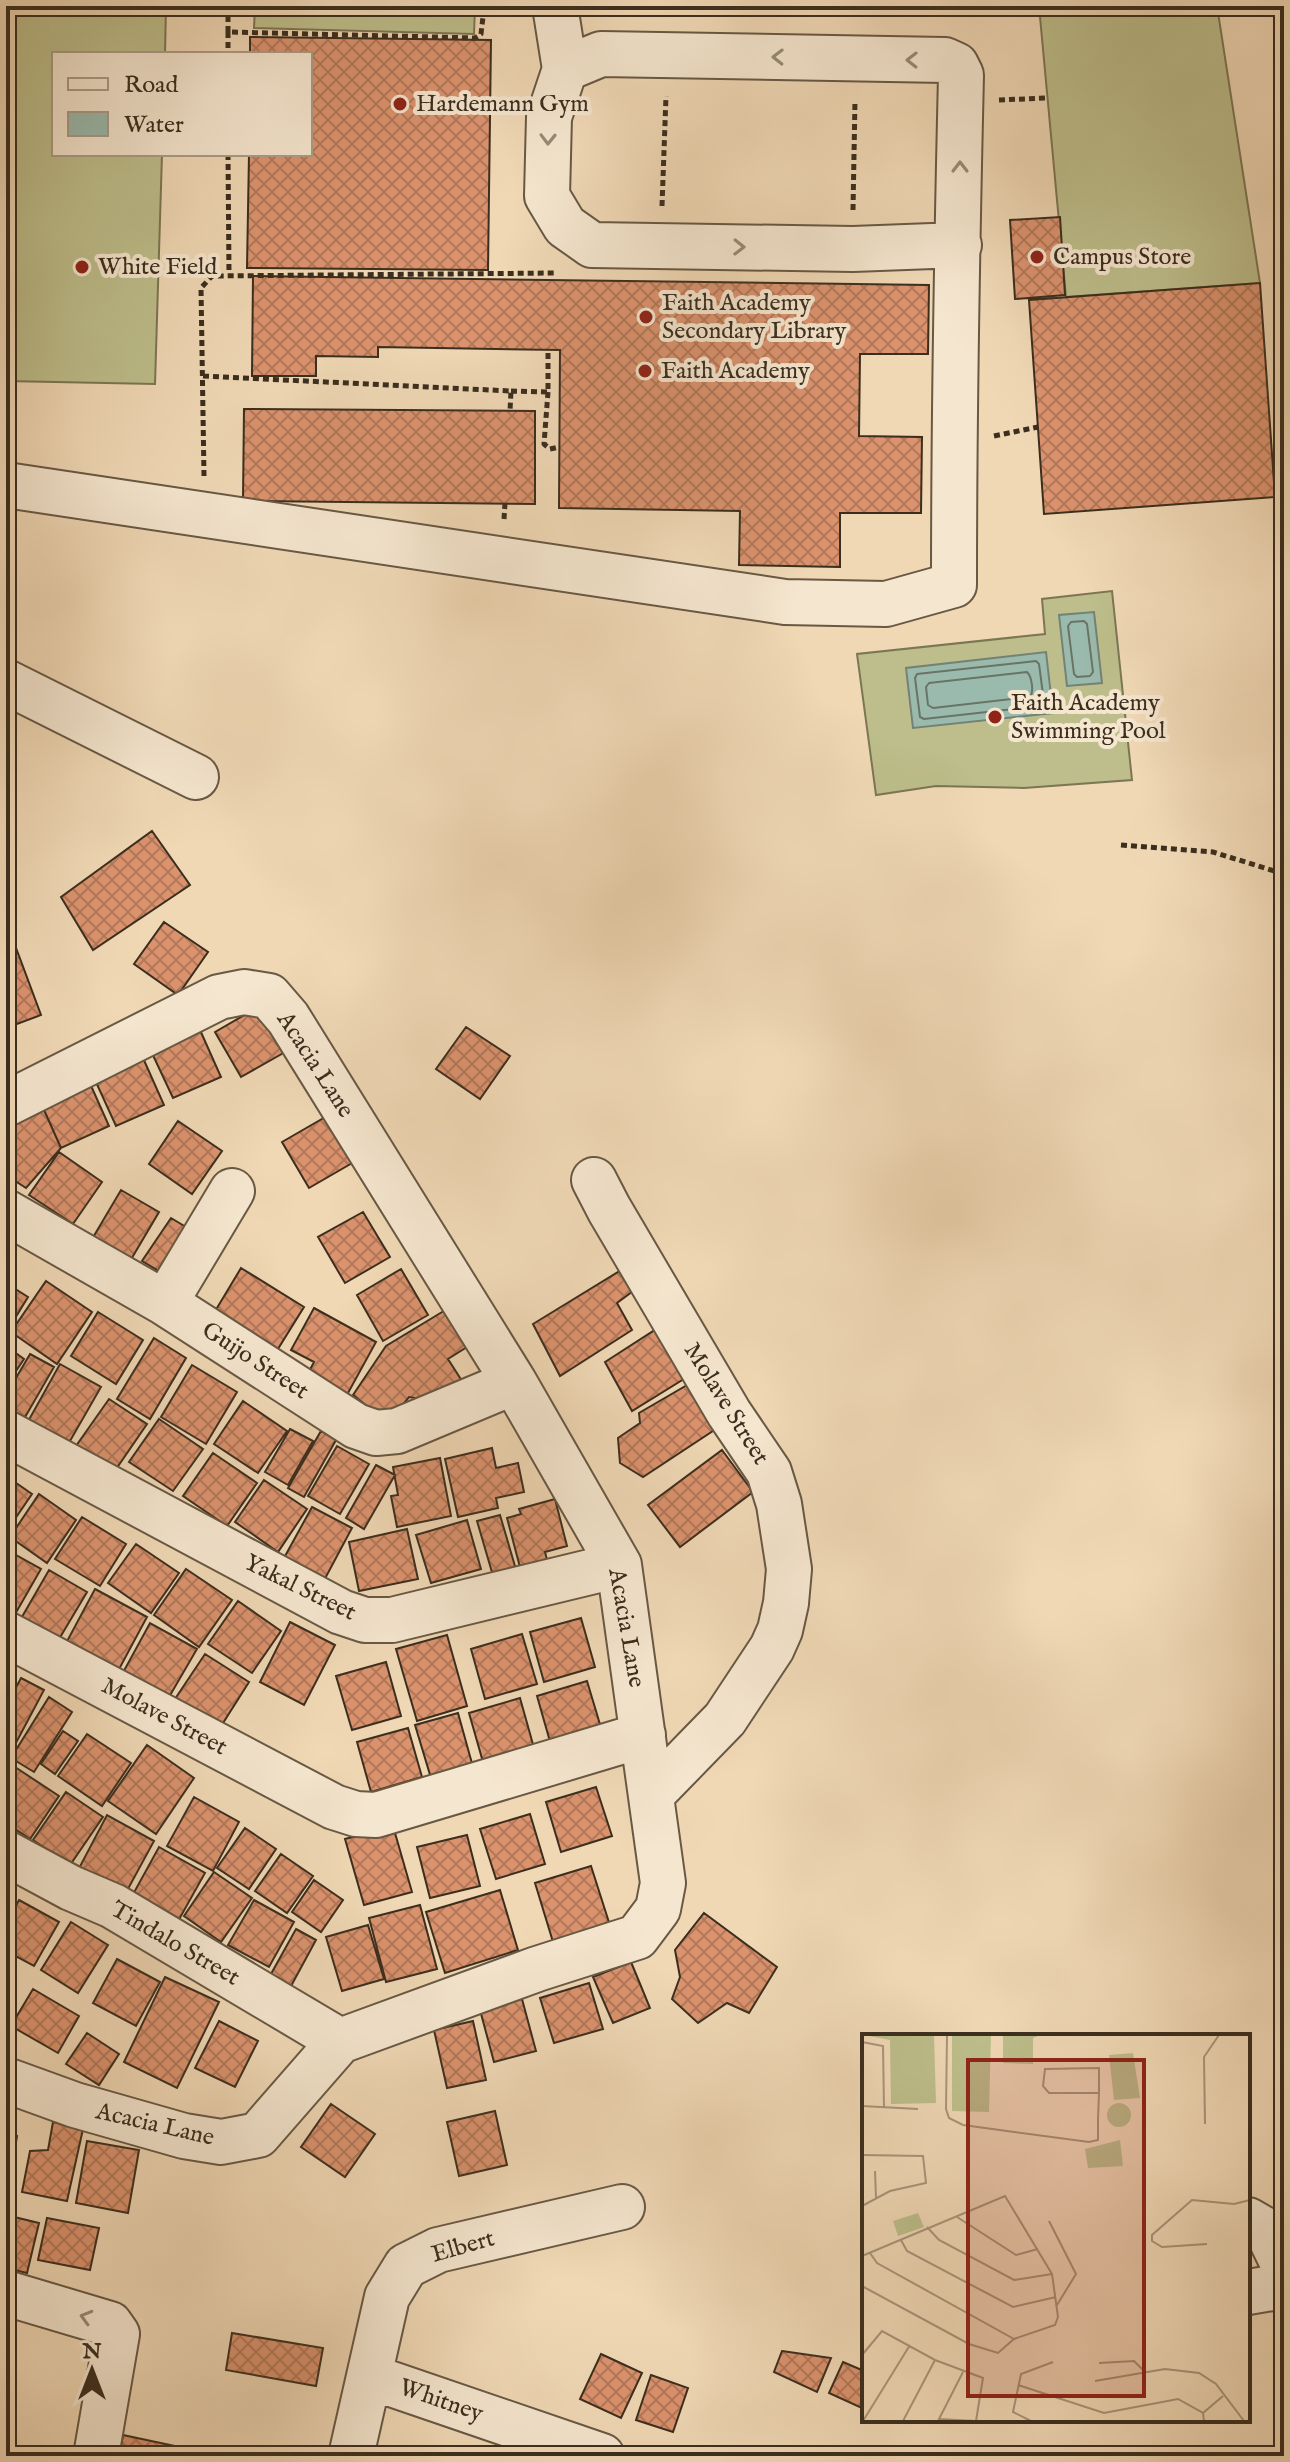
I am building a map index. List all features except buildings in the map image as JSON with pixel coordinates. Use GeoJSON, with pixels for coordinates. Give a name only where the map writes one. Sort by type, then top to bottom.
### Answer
{"type":"FeatureCollection","features":[{"type":"Feature","properties":{"kind":"street"},"geometry":{"type":"LineString","coordinates":[[555,10],[565,69],[549,117],[547,196],[565,226],[592,245],[853,249],[959,245]]}},
{"type":"Feature","properties":{"kind":"street"},"geometry":{"type":"LineString","coordinates":[[6,485],[771,600],[886,604],[954,585],[961,75],[956,65],[945,60],[601,54],[565,69]]}},
{"type":"Feature","properties":{"kind":"street"},"geometry":{"type":"LineString","coordinates":[[6,682],[196,777]]}},
{"type":"Feature","properties":{"kind":"street","name":"Acacia Lane"},"geometry":{"type":"LineString","coordinates":[[6,1104],[219,997],[244,992],[269,996],[288,1018],[514,1382],[619,1565],[663,1883],[658,1909],[637,1937],[537,1969],[340,2041],[258,2135],[221,2142],[184,2136],[75,2105],[6,2080]]}},
{"type":"Feature","properties":{"kind":"street","name":"Molave Street"},"geometry":{"type":"LineString","coordinates":[[594,1180],[729,1413],[769,1472],[779,1504],[789,1569],[786,1603],[772,1648],[725,1719],[651,1795]]}},
{"type":"Feature","properties":{"kind":"street"},"geometry":{"type":"LineString","coordinates":[[165,1303],[232,1191]]}},
{"type":"Feature","properties":{"kind":"street","name":"Guijo Street"},"geometry":{"type":"LineString","coordinates":[[6,1212],[165,1303],[356,1426],[376,1433],[397,1431],[514,1382]]}},
{"type":"Feature","properties":{"kind":"street","name":"Yakal Street"},"geometry":{"type":"LineString","coordinates":[[6,1433],[341,1612],[365,1620],[392,1620],[619,1565]]}},
{"type":"Feature","properties":{"kind":"street","name":"Molave Street"},"geometry":{"type":"LineString","coordinates":[[6,1634],[334,1807],[356,1814],[376,1815],[643,1735]]}},
{"type":"Feature","properties":{"kind":"street","name":"Tindalo Street"},"geometry":{"type":"LineString","coordinates":[[6,1853],[71,1888],[113,1906],[340,2041]]}},
{"type":"Feature","properties":{"kind":"street","name":"Elbert"},"geometry":{"type":"LineString","coordinates":[[351,2456],[387,2297],[406,2266],[438,2250],[622,2207]]}},
{"type":"Feature","properties":{"kind":"street"},"geometry":{"type":"LineString","coordinates":[[1250,2221],[1267,2231],[1284,2266]]}},
{"type":"Feature","properties":{"kind":"street"},"geometry":{"type":"LineString","coordinates":[[1250,2292],[1284,2286]]}},
{"type":"Feature","properties":{"kind":"street"},"geometry":{"type":"LineString","coordinates":[[6,2293],[110,2324],[117,2334],[96,2456]]}},
{"type":"Feature","properties":{"kind":"street","name":"Whitney"},"geometry":{"type":"LineString","coordinates":[[371,2377],[602,2456]]}},
{"type":"Feature","properties":{"kind":"path"},"geometry":{"type":"LineString","coordinates":[[228,6],[228,52]]}},
{"type":"Feature","properties":{"kind":"path"},"geometry":{"type":"LineString","coordinates":[[228,32],[475,38],[481,34],[483,17],[489,11],[555,10]]}},
{"type":"Feature","properties":{"kind":"path"},"geometry":{"type":"LineString","coordinates":[[661,246],[667,55]]}},
{"type":"Feature","properties":{"kind":"path"},"geometry":{"type":"LineString","coordinates":[[853,249],[856,59]]}},
{"type":"Feature","properties":{"kind":"path"},"geometry":{"type":"LineString","coordinates":[[204,486],[201,288],[212,276],[229,274],[228,156]]}},
{"type":"Feature","properties":{"kind":"path"},"geometry":{"type":"LineString","coordinates":[[548,350],[544,444],[550,449],[559,447]]}},
{"type":"Feature","properties":{"kind":"path"},"geometry":{"type":"LineString","coordinates":[[203,376],[548,392]]}},
{"type":"Feature","properties":{"kind":"path"},"geometry":{"type":"LineString","coordinates":[[510,411],[511,391]]}},
{"type":"Feature","properties":{"kind":"path"},"geometry":{"type":"LineString","coordinates":[[503,524],[505,503]]}},
{"type":"Feature","properties":{"kind":"path"},"geometry":{"type":"LineString","coordinates":[[1121,845],[1213,852],[1284,874]]}},
{"type":"Feature","properties":{"kind":"green space","name":"White Field"},"geometry":{"type":"Polygon","coordinates":[[[6,6],[166,6],[165,52],[52,52],[52,156],[162,156],[155,384],[6,381],[6,6]]]}},
{"type":"Feature","properties":{"kind":"green space"},"geometry":{"type":"Polygon","coordinates":[[[255,6],[475,6],[474,34],[254,28],[255,6]]]}},
{"type":"Feature","properties":{"kind":"green space"},"geometry":{"type":"Polygon","coordinates":[[[1039,6],[1217,6],[1260,283],[1066,297],[1039,6]]]}},
{"type":"Feature","properties":{"kind":"green space","name":"Faith Academy Swimming Pool"},"geometry":{"type":"Polygon","coordinates":[[[1112,591],[1132,780],[1024,788],[936,786],[876,795],[857,654],[1045,634],[1042,599],[1112,591]]]}},
{"type":"Feature","properties":{"kind":"water"},"geometry":{"type":"Polygon","coordinates":[[[1094,612],[1102,683],[1067,686],[1059,615],[1094,612]]]}},
{"type":"Feature","properties":{"kind":"water"},"geometry":{"type":"Polygon","coordinates":[[[1046,652],[1053,713],[913,728],[906,668],[1046,652]]]}},
{"type":"Feature","properties":{"kind":"place","name":"Hardemann Gym"},"geometry":{"type":"Point","coordinates":[400,104]}},
{"type":"Feature","properties":{"kind":"place","name":"Campus Store"},"geometry":{"type":"Point","coordinates":[1037,257]}},
{"type":"Feature","properties":{"kind":"place","name":"White Field"},"geometry":{"type":"Point","coordinates":[82,267]}},
{"type":"Feature","properties":{"kind":"place","name":"Faith Academy Secondary Library"},"geometry":{"type":"Point","coordinates":[646,317]}},
{"type":"Feature","properties":{"kind":"place","name":"Faith Academy"},"geometry":{"type":"Point","coordinates":[645,371]}},
{"type":"Feature","properties":{"kind":"place","name":"Faith Academy Swimming Pool"},"geometry":{"type":"Point","coordinates":[995,717]}}]}
